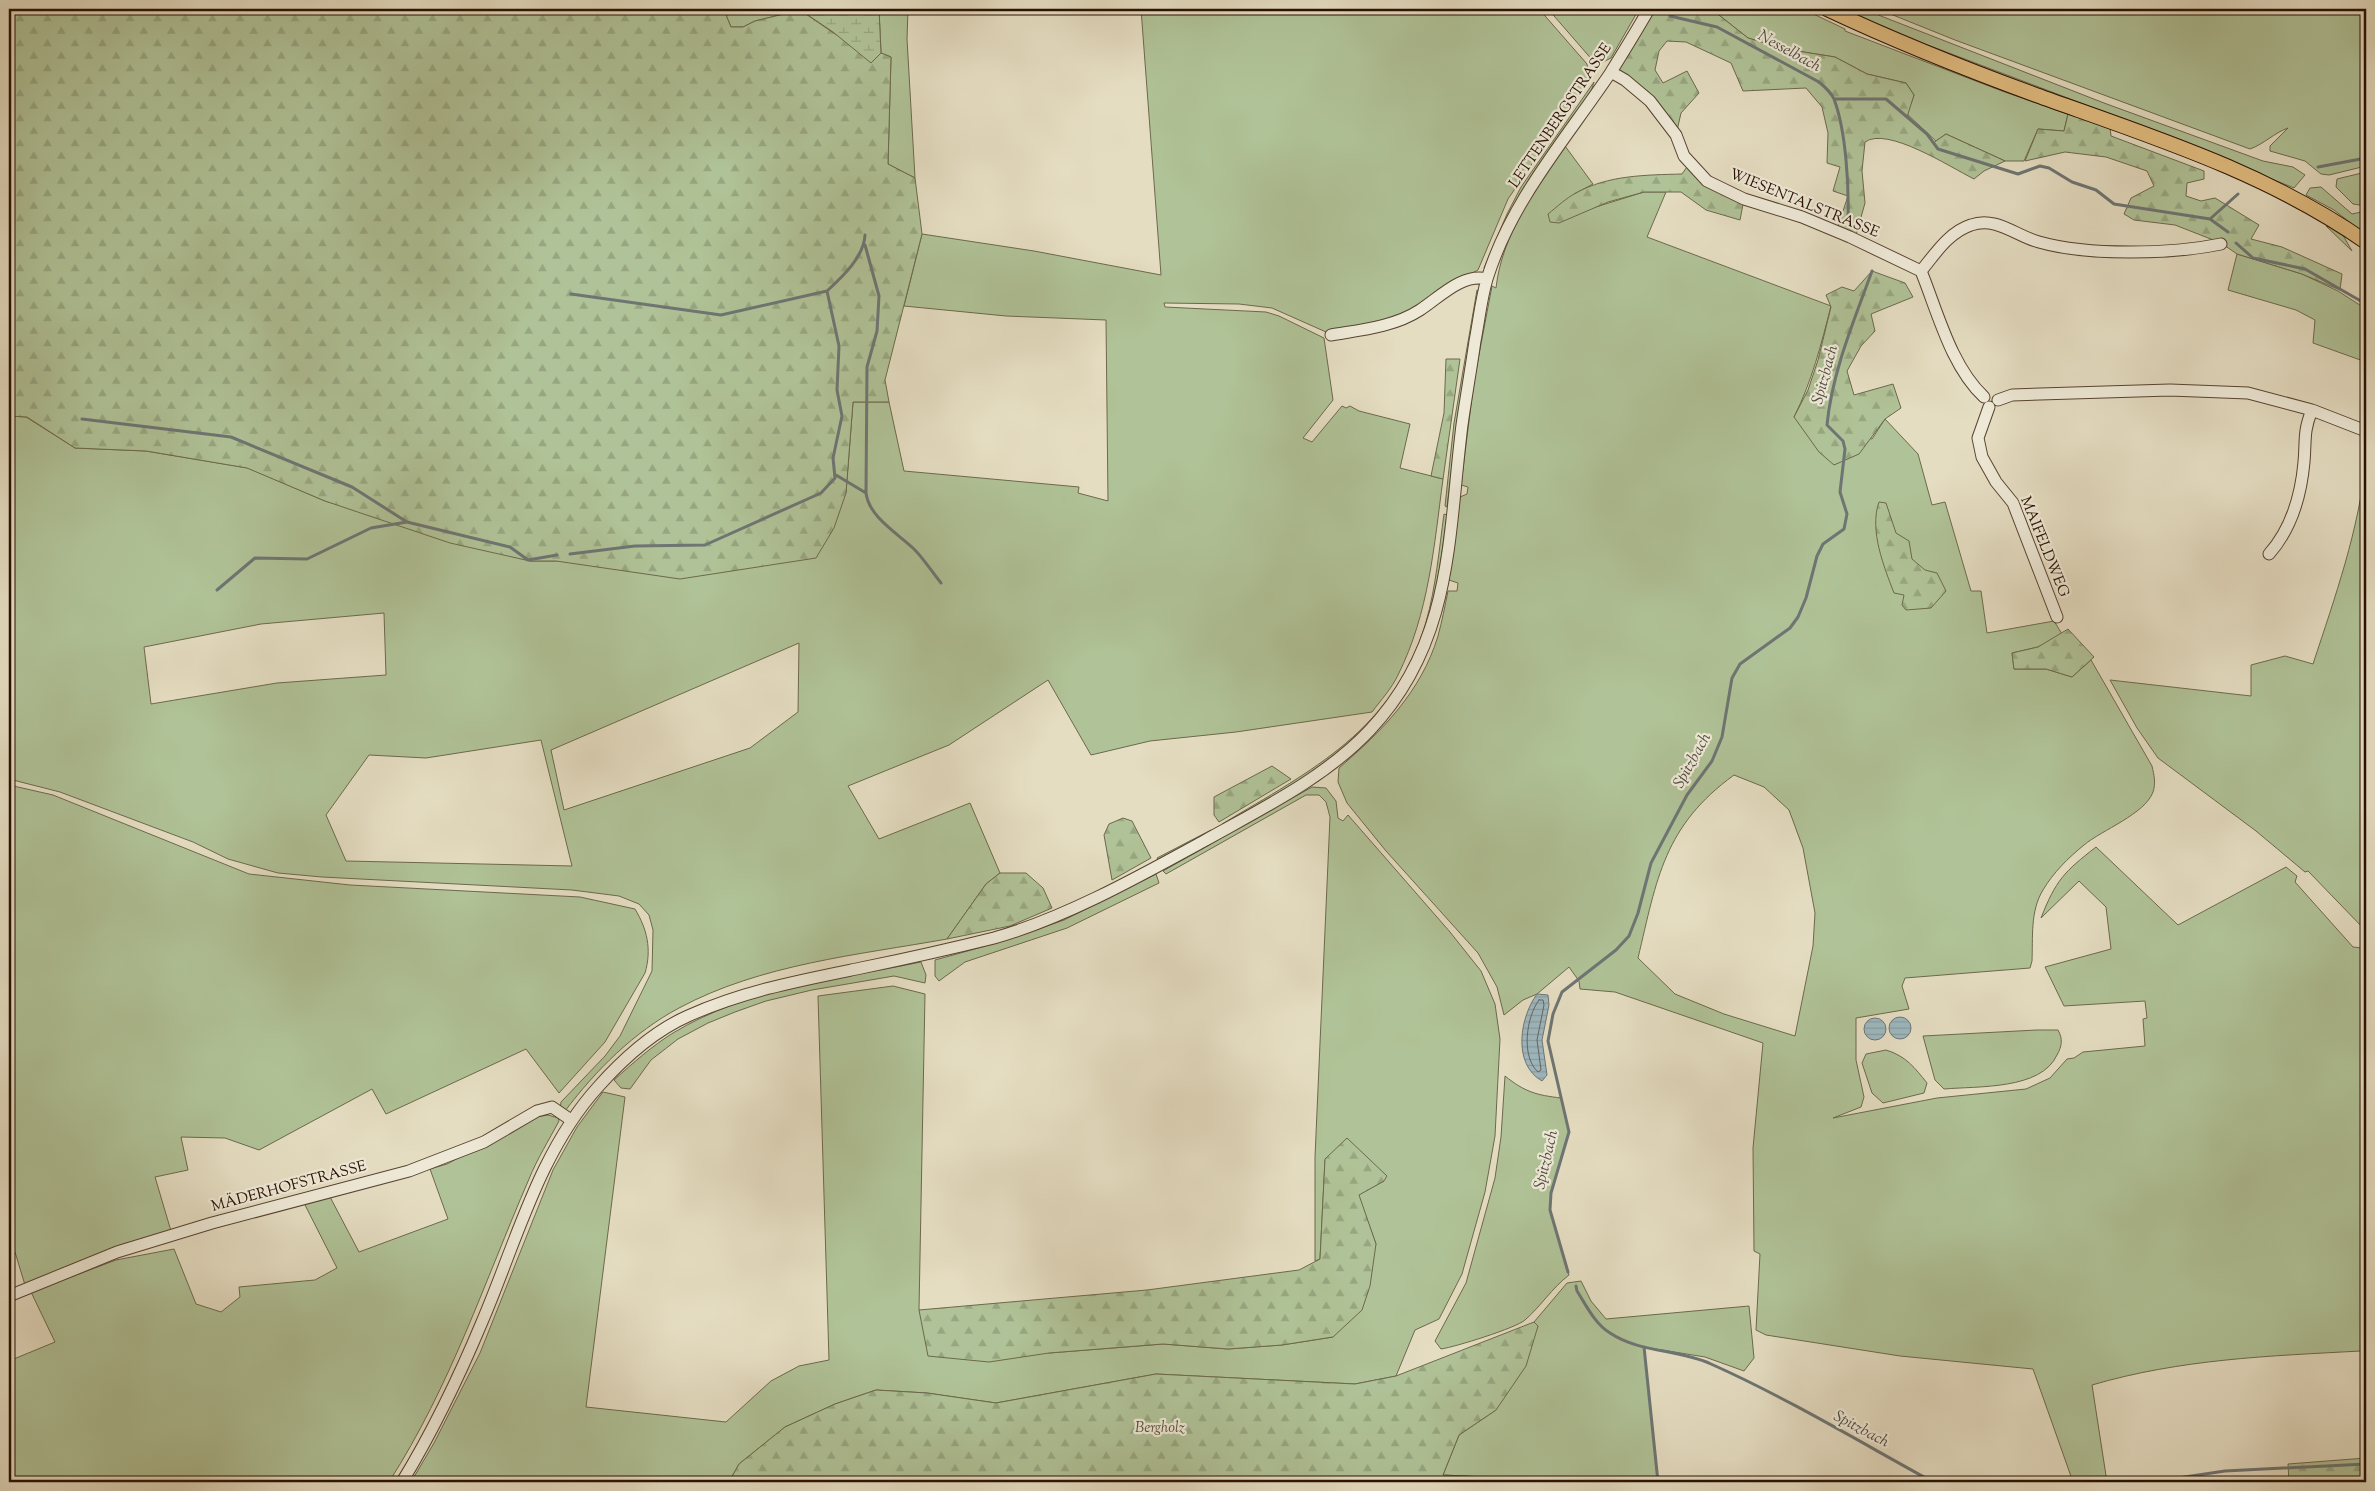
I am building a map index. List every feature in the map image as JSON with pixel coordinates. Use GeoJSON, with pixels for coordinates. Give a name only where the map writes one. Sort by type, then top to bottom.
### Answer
{"type":"FeatureCollection","features":[{"type":"Feature","properties":{"kind":"main road"},"geometry":{"type":"LineString","coordinates":[[1827,9],[1894,40],[2233,168],[2296,198],[2338,222],[2366,242]]}},
{"type":"Feature","properties":{"kind":"street","name":"LETTENBERGSTRASSE"},"geometry":{"type":"LineString","coordinates":[[402,1482],[439,1418],[482,1323],[536,1187],[571,1120],[598,1087],[636,1049],[684,1017],[765,988],[911,958],[1001,936],[1075,907],[1156,868],[1322,772],[1350,750],[1394,702],[1419,661],[1435,620],[1452,519],[1462,425],[1487,279],[1525,196],[1553,152],[1611,72],[1649,9]]}},
{"type":"Feature","properties":{"kind":"street","name":"WIESENTALSTRASSE"},"geometry":{"type":"LineString","coordinates":[[1611,72],[1625,80],[1650,101],[1676,135],[1684,156],[1707,181],[1744,199],[1802,217],[1850,237],[1922,271]]}},
{"type":"Feature","properties":{"kind":"street"},"geometry":{"type":"LineString","coordinates":[[2222,244],[2203,247],[2111,251],[2039,242],[1990,222],[1971,224],[1955,233],[1943,244],[1922,271],[1962,370],[1973,386],[1990,401],[2012,394],[2170,390],[2248,393],[2312,410],[2366,431]]}},
{"type":"Feature","properties":{"kind":"street"},"geometry":{"type":"LineString","coordinates":[[1331,335],[1399,320],[1418,312],[1467,279],[1487,279]]}},
{"type":"Feature","properties":{"kind":"street","name":"MAIFELDWEG"},"geometry":{"type":"LineString","coordinates":[[1990,401],[1978,438],[1982,457],[1996,482],[2013,503],[2057,617]]}},
{"type":"Feature","properties":{"kind":"street"},"geometry":{"type":"LineString","coordinates":[[2269,554],[2293,517],[2302,486],[2305,428],[2312,410]]}},
{"type":"Feature","properties":{"kind":"street","name":"MÄDERHOFSTRASSE"},"geometry":{"type":"LineString","coordinates":[[9,1296],[126,1249],[212,1223],[409,1171],[435,1162],[484,1142],[537,1111],[552,1107],[571,1120]]}},
{"type":"Feature","properties":{"kind":"green space"},"geometry":{"type":"Polygon","coordinates":[[[9,9],[752,9],[726,15],[731,27],[743,27],[755,21],[800,10],[835,34],[891,57],[888,164],[915,178],[922,234],[885,380],[889,402],[853,402],[846,493],[834,528],[816,558],[680,579],[556,561],[530,561],[450,543],[325,501],[247,468],[146,451],[75,448],[27,417],[9,416],[9,9]]]}},
{"type":"Feature","properties":{"kind":"green space"},"geometry":{"type":"Polygon","coordinates":[[[752,9],[805,9],[755,21],[743,27],[731,27],[726,15],[752,9]]]}},
{"type":"Feature","properties":{"kind":"green space"},"geometry":{"type":"Polygon","coordinates":[[[799,9],[879,9],[881,53],[871,63],[833,32],[799,9]]]}},
{"type":"Feature","properties":{"kind":"green space"},"geometry":{"type":"Polygon","coordinates":[[[879,9],[908,9],[907,39],[915,178],[888,164],[891,57],[881,53],[879,9]]]}},
{"type":"Feature","properties":{"kind":"green space"},"geometry":{"type":"Polygon","coordinates":[[[1141,9],[1539,9],[1587,64],[1589,80],[1508,199],[1478,270],[1437,292],[1407,314],[1355,328],[1326,332],[1272,308],[1239,304],[1164,303],[1165,307],[1266,312],[1279,316],[1324,338],[1333,400],[1303,438],[1312,442],[1342,406],[1346,408],[1350,406],[1359,411],[1410,424],[1400,468],[1443,479],[1429,579],[1417,628],[1396,680],[1372,712],[1236,732],[1150,741],[1091,755],[1048,680],[949,745],[848,786],[879,839],[970,803],[1000,873],[986,884],[947,939],[810,963],[776,971],[710,993],[662,1018],[631,1040],[603,1067],[565,1111],[560,1109],[561,1102],[605,1056],[620,1036],[652,971],[653,930],[649,915],[639,904],[619,896],[572,890],[278,873],[228,859],[193,842],[60,792],[9,779],[9,416],[26,417],[75,448],[146,451],[248,468],[325,501],[530,561],[556,561],[846,493],[853,402],[889,402],[904,471],[1079,487],[1078,493],[1108,501],[1106,320],[1006,316],[904,306],[922,234],[1034,251],[1161,275],[1141,9]],[[384,613],[261,624],[144,647],[151,704],[277,683],[386,675],[384,613]],[[799,643],[551,750],[564,810],[750,748],[798,712],[799,643]],[[541,740],[426,758],[369,755],[326,815],[346,861],[572,866],[541,740]]]}},
{"type":"Feature","properties":{"kind":"green space"},"geometry":{"type":"Polygon","coordinates":[[[1548,9],[1639,9],[1611,58],[1599,64],[1594,62],[1548,9]]]}},
{"type":"Feature","properties":{"kind":"green space"},"geometry":{"type":"Polygon","coordinates":[[[1648,9],[1706,9],[1715,12],[1748,38],[1785,49],[1835,57],[1867,74],[1906,83],[1914,95],[1907,117],[1927,134],[1933,143],[1946,134],[2005,161],[1984,171],[1974,179],[1919,150],[1903,144],[1888,139],[1875,139],[1865,142],[1862,171],[1865,203],[1856,235],[1837,229],[1848,196],[1833,191],[1840,167],[1827,163],[1828,133],[1822,107],[1806,88],[1743,91],[1731,63],[1686,42],[1667,41],[1659,51],[1655,70],[1663,83],[1687,71],[1699,93],[1681,113],[1676,135],[1650,101],[1611,72],[1648,9]]]}},
{"type":"Feature","properties":{"kind":"green space"},"geometry":{"type":"Polygon","coordinates":[[[1706,9],[1803,9],[1845,29],[1845,31],[2068,114],[2064,131],[2038,129],[2024,161],[2005,161],[1946,134],[1936,141],[1907,114],[1914,95],[1906,83],[1867,74],[1835,57],[1785,49],[1748,38],[1715,12],[1706,9]]]}},
{"type":"Feature","properties":{"kind":"green space"},"geometry":{"type":"Polygon","coordinates":[[[1842,9],[1863,9],[2104,103],[2263,161],[2293,167],[2305,175],[2294,188],[2131,122],[1925,44],[1842,9]]]}},
{"type":"Feature","properties":{"kind":"green space"},"geometry":{"type":"Polygon","coordinates":[[[1878,9],[2366,9],[2366,166],[2329,175],[2321,174],[2305,161],[2270,151],[2270,146],[2288,128],[2250,149],[1955,40],[1878,9]]]}},
{"type":"Feature","properties":{"kind":"green space"},"geometry":{"type":"Polygon","coordinates":[[[1594,82],[1591,92],[1517,200],[1487,268],[1484,268],[1507,214],[1521,187],[1594,82]]]}},
{"type":"Feature","properties":{"kind":"green space"},"geometry":{"type":"Polygon","coordinates":[[[2068,114],[2110,127],[2111,136],[2204,171],[2204,179],[2187,183],[2186,196],[2201,201],[2215,198],[2259,225],[2251,239],[2282,247],[2342,274],[2340,290],[2302,274],[2237,254],[2221,243],[2175,225],[2134,220],[2124,214],[2131,198],[2154,186],[2147,171],[2106,157],[2065,152],[2025,161],[2038,129],[2064,131],[2068,114]]]}},
{"type":"Feature","properties":{"kind":"green space"},"geometry":{"type":"Polygon","coordinates":[[[1565,146],[1593,184],[1574,194],[1583,211],[1644,192],[1666,192],[1647,237],[1831,306],[1811,376],[1794,417],[1872,439],[1885,419],[1918,454],[1932,505],[1945,502],[1971,591],[1981,591],[1987,633],[2054,621],[2062,634],[2038,647],[2012,653],[2014,669],[2046,669],[2072,677],[2091,660],[2152,766],[2154,785],[2153,792],[2148,800],[2132,814],[2078,850],[2056,872],[2043,890],[2034,916],[2030,968],[1905,978],[1902,986],[1909,1009],[1856,1018],[1856,1060],[1864,1097],[1861,1107],[1833,1118],[1937,1098],[2026,1089],[2050,1078],[2067,1059],[2074,1058],[2083,1052],[2145,1046],[2143,1019],[2147,1018],[2145,1001],[2064,1006],[2045,967],[2111,949],[2106,907],[2079,881],[2041,918],[2051,894],[2068,870],[2096,847],[2178,925],[2286,867],[2297,876],[2295,882],[2353,947],[2362,948],[2366,953],[2366,1373],[2361,1351],[2258,1357],[2192,1364],[2158,1369],[2092,1385],[2107,1482],[2073,1482],[2033,1369],[1900,1356],[1766,1335],[1756,1330],[1760,1254],[1754,1251],[1753,1148],[1763,1043],[1615,992],[1580,989],[1579,981],[1569,967],[1537,994],[1523,1000],[1504,1015],[1497,987],[1478,953],[1386,851],[1347,803],[1338,782],[1339,768],[1385,725],[1411,693],[1431,656],[1438,636],[1448,591],[1457,591],[1458,583],[1449,580],[1460,497],[1467,494],[1468,487],[1461,485],[1474,381],[1492,286],[1496,288],[1499,268],[1505,249],[1522,213],[1565,146]],[[1734,775],[1711,794],[1692,814],[1678,834],[1658,878],[1638,958],[1675,994],[1724,1014],[1795,1036],[1813,946],[1815,913],[1803,848],[1789,810],[1764,787],[1734,775]]]}},
{"type":"Feature","properties":{"kind":"green space"},"geometry":{"type":"Polygon","coordinates":[[[1689,164],[1744,199],[1740,220],[1706,210],[1681,192],[1644,192],[1608,202],[1559,223],[1550,222],[1548,214],[1569,197],[1588,187],[1628,177],[1682,174],[1689,164]]]}},
{"type":"Feature","properties":{"kind":"green space"},"geometry":{"type":"Polygon","coordinates":[[[2366,172],[2366,206],[2353,204],[2336,187],[2337,179],[2366,172]]]}},
{"type":"Feature","properties":{"kind":"green space"},"geometry":{"type":"Polygon","coordinates":[[[2321,187],[2352,214],[2366,211],[2366,235],[2334,210],[2306,195],[2310,188],[2321,187]]]}},
{"type":"Feature","properties":{"kind":"green space"},"geometry":{"type":"Polygon","coordinates":[[[2326,226],[2340,230],[2352,251],[2326,226]]]}},
{"type":"Feature","properties":{"kind":"green space"},"geometry":{"type":"Polygon","coordinates":[[[2237,254],[2302,274],[2338,291],[2366,309],[2366,362],[2313,343],[2315,320],[2296,310],[2228,290],[2237,254]]]}},
{"type":"Feature","properties":{"kind":"green space"},"geometry":{"type":"Polygon","coordinates":[[[1872,271],[1905,283],[1913,297],[1871,314],[1875,331],[1861,346],[1847,371],[1854,395],[1893,384],[1901,408],[1885,419],[1859,454],[1834,465],[1819,452],[1794,417],[1808,390],[1818,360],[1831,307],[1826,295],[1842,287],[1854,291],[1872,271]]]}},
{"type":"Feature","properties":{"kind":"green space"},"geometry":{"type":"Polygon","coordinates":[[[1477,290],[1479,291],[1457,424],[1447,507],[1445,506],[1454,423],[1477,290]]]}},
{"type":"Feature","properties":{"kind":"green space"},"geometry":{"type":"Polygon","coordinates":[[[1446,359],[1460,359],[1443,479],[1431,476],[1444,413],[1446,359]]]}},
{"type":"Feature","properties":{"kind":"green space"},"geometry":{"type":"Polygon","coordinates":[[[2366,460],[2366,931],[2308,871],[2305,872],[2256,831],[2158,758],[2137,728],[2110,680],[2251,696],[2251,665],[2285,656],[2313,664],[2352,538],[2363,486],[2366,460]]]}},
{"type":"Feature","properties":{"kind":"green space"},"geometry":{"type":"Polygon","coordinates":[[[1879,502],[1886,503],[1896,533],[1909,541],[1912,559],[1925,570],[1937,573],[1946,591],[1931,608],[1906,610],[1902,605],[1904,595],[1894,593],[1882,560],[1877,536],[1876,513],[1879,502]]]}},
{"type":"Feature","properties":{"kind":"green space"},"geometry":{"type":"Polygon","coordinates":[[[1444,514],[1447,515],[1441,556],[1428,623],[1414,659],[1395,691],[1373,719],[1347,744],[1319,767],[1224,826],[1222,824],[1318,765],[1346,743],[1371,719],[1393,692],[1412,659],[1426,622],[1435,582],[1444,514]]]}},
{"type":"Feature","properties":{"kind":"green space"},"geometry":{"type":"Polygon","coordinates":[[[2068,629],[2094,657],[2072,677],[2046,669],[2014,669],[2012,653],[2038,647],[2068,629]]]}},
{"type":"Feature","properties":{"kind":"green space"},"geometry":{"type":"Polygon","coordinates":[[[1272,766],[1291,779],[1219,822],[1214,815],[1214,797],[1272,766]]]}},
{"type":"Feature","properties":{"kind":"green space"},"geometry":{"type":"Polygon","coordinates":[[[9,785],[53,795],[249,874],[350,885],[580,897],[635,909],[643,924],[647,940],[648,956],[645,973],[605,1042],[559,1093],[526,1049],[386,1114],[372,1089],[259,1150],[225,1138],[181,1137],[188,1170],[155,1177],[171,1231],[25,1285],[15,1252],[9,1253],[9,785]]]}},
{"type":"Feature","properties":{"kind":"green space"},"geometry":{"type":"Polygon","coordinates":[[[1312,787],[1326,788],[1336,801],[1338,818],[1343,821],[1348,815],[1450,932],[1481,971],[1495,1004],[1500,1039],[1495,1136],[1485,1192],[1462,1274],[1439,1319],[1415,1330],[1396,1376],[1355,1384],[1156,1374],[996,1403],[927,1393],[876,1390],[835,1404],[785,1427],[739,1464],[729,1482],[411,1482],[434,1443],[480,1353],[553,1170],[577,1127],[603,1092],[625,1097],[586,1407],[726,1422],[771,1381],[799,1366],[829,1360],[818,996],[893,986],[925,994],[919,1310],[1049,1353],[1163,1344],[1228,1349],[1282,1345],[1333,1337],[1376,1244],[1358,1195],[1384,1181],[1325,1160],[1320,1259],[1315,1261],[1315,1157],[1330,817],[1326,802],[1319,795],[1306,795],[1166,874],[1163,871],[1312,787]]]}},
{"type":"Feature","properties":{"kind":"green space"},"geometry":{"type":"Polygon","coordinates":[[[1123,818],[1132,821],[1151,858],[1112,880],[1104,835],[1109,824],[1123,818]]]}},
{"type":"Feature","properties":{"kind":"green space"},"geometry":{"type":"Polygon","coordinates":[[[1211,830],[1211,832],[1158,860],[1157,858],[1211,830]]]}},
{"type":"Feature","properties":{"kind":"green space"},"geometry":{"type":"Polygon","coordinates":[[[1000,873],[1026,873],[1043,888],[1052,908],[1010,926],[947,939],[986,884],[1000,873]]]}},
{"type":"Feature","properties":{"kind":"green space"},"geometry":{"type":"Polygon","coordinates":[[[1156,874],[1159,883],[1067,928],[965,962],[939,981],[935,976],[935,960],[1000,942],[1064,920],[1156,874]]]}},
{"type":"Feature","properties":{"kind":"green space"},"geometry":{"type":"Polygon","coordinates":[[[921,962],[926,975],[925,983],[894,976],[812,990],[766,1001],[708,1023],[678,1039],[651,1060],[630,1089],[621,1088],[614,1080],[650,1049],[673,1033],[731,1005],[794,987],[921,962]]]}},
{"type":"Feature","properties":{"kind":"green space"},"geometry":{"type":"Polygon","coordinates":[[[2058,1030],[2061,1042],[2057,1055],[2049,1066],[2037,1075],[2007,1084],[1944,1089],[1935,1080],[1923,1036],[2058,1030]]]}},
{"type":"Feature","properties":{"kind":"green space"},"geometry":{"type":"Polygon","coordinates":[[[1886,1050],[1905,1059],[1918,1072],[1927,1083],[1924,1093],[1883,1103],[1872,1093],[1862,1063],[1866,1054],[1886,1050]]]}},
{"type":"Feature","properties":{"kind":"green space"},"geometry":{"type":"Polygon","coordinates":[[[1505,1076],[1531,1092],[1561,1098],[1569,1132],[1551,1193],[1550,1210],[1569,1275],[1525,1320],[1485,1337],[1441,1349],[1435,1341],[1466,1283],[1495,1178],[1501,1137],[1505,1076]]]}},
{"type":"Feature","properties":{"kind":"green space"},"geometry":{"type":"Polygon","coordinates":[[[548,1115],[558,1118],[559,1121],[532,1172],[449,1371],[411,1445],[389,1482],[9,1482],[9,1361],[55,1342],[31,1292],[116,1260],[174,1249],[196,1304],[221,1312],[240,1297],[239,1287],[315,1280],[337,1268],[303,1201],[329,1195],[359,1252],[448,1219],[430,1169],[447,1164],[536,1117],[548,1115]]]}},
{"type":"Feature","properties":{"kind":"green space"},"geometry":{"type":"Polygon","coordinates":[[[1347,1138],[1387,1176],[1384,1181],[1359,1195],[1376,1244],[1370,1286],[1362,1310],[1333,1337],[1282,1345],[1228,1349],[1163,1344],[1049,1353],[989,1362],[928,1356],[919,1310],[1147,1290],[1299,1270],[1320,1259],[1325,1159],[1347,1138]]]}},
{"type":"Feature","properties":{"kind":"green space"},"geometry":{"type":"Polygon","coordinates":[[[1581,1281],[1591,1301],[1606,1319],[1749,1306],[1754,1358],[1744,1371],[1705,1357],[1644,1347],[1658,1482],[1589,1482],[1443,1475],[1459,1435],[1496,1410],[1538,1326],[1534,1322],[1567,1283],[1581,1281]]]}},
{"type":"Feature","properties":{"kind":"green space","name":"Bergholz"},"geometry":{"type":"Polygon","coordinates":[[[1534,1322],[1538,1326],[1526,1366],[1496,1410],[1459,1435],[1443,1475],[1589,1482],[729,1482],[739,1464],[785,1427],[835,1404],[876,1390],[927,1393],[996,1403],[1156,1374],[1355,1384],[1396,1376],[1534,1322]]]}},
{"type":"Feature","properties":{"kind":"green space"},"geometry":{"type":"Polygon","coordinates":[[[2366,1458],[2366,1482],[2289,1482],[2288,1464],[2366,1458]]]}},
{"type":"Feature","properties":{"kind":"water"},"geometry":{"type":"Polygon","coordinates":[[[1537,994],[1548,995],[1549,1005],[1542,1040],[1547,1075],[1542,1081],[1532,1073],[1526,1063],[1522,1040],[1526,1015],[1537,994]]]}},
{"type":"Feature","properties":{"kind":"water"},"geometry":{"type":"Polygon","coordinates":[[[1900,1017],[1910,1024],[1911,1028],[1904,1038],[1900,1039],[1890,1032],[1889,1028],[1896,1018],[1900,1017]]]}},
{"type":"Feature","properties":{"kind":"water"},"geometry":{"type":"Polygon","coordinates":[[[1875,1018],[1883,1021],[1886,1029],[1883,1037],[1875,1040],[1867,1037],[1864,1029],[1867,1021],[1875,1018]]]}},
{"type":"Feature","properties":{"kind":"waterway"},"geometry":{"type":"LineString","coordinates":[[676,9],[716,12],[751,9]]}},
{"type":"Feature","properties":{"kind":"waterway","name":"Nesselbach"},"geometry":{"type":"LineString","coordinates":[[1670,16],[1717,27],[1819,82],[1830,92],[1838,112],[1844,142],[1848,190],[1848,219]]}},
{"type":"Feature","properties":{"kind":"waterway"},"geometry":{"type":"LineString","coordinates":[[1834,99],[1886,99],[1927,134],[1938,149],[2018,174],[2040,166],[2049,168],[2072,182],[2096,190],[2114,204],[2210,219],[2228,232]]}},
{"type":"Feature","properties":{"kind":"waterway"},"geometry":{"type":"LineString","coordinates":[[2318,167],[2366,158]]}},
{"type":"Feature","properties":{"kind":"waterway"},"geometry":{"type":"LineString","coordinates":[[2210,219],[2238,194]]}},
{"type":"Feature","properties":{"kind":"waterway"},"geometry":{"type":"LineString","coordinates":[[570,554],[635,546],[705,545],[821,493],[835,478],[833,458],[842,416],[837,390],[839,346],[827,291],[856,259],[861,251],[865,235]]}},
{"type":"Feature","properties":{"kind":"waterway"},"geometry":{"type":"LineString","coordinates":[[2236,243],[2253,258],[2305,269],[2366,304]]}},
{"type":"Feature","properties":{"kind":"waterway"},"geometry":{"type":"LineString","coordinates":[[865,245],[879,296],[877,331],[867,367],[866,493]]}},
{"type":"Feature","properties":{"kind":"waterway","name":"Spitzbach"},"geometry":{"type":"LineString","coordinates":[[1568,1272],[1550,1210],[1551,1193],[1569,1132],[1548,1041],[1553,1014],[1562,992],[1616,950],[1629,936],[1638,913],[1651,863],[1687,795],[1712,761],[1722,737],[1732,678],[1740,664],[1790,628],[1798,617],[1806,598],[1817,556],[1823,544],[1844,529],[1847,514],[1840,492],[1845,449],[1843,441],[1827,425],[1839,366],[1872,271]]}},
{"type":"Feature","properties":{"kind":"waterway"},"geometry":{"type":"LineString","coordinates":[[571,294],[721,315],[827,291]]}},
{"type":"Feature","properties":{"kind":"waterway"},"geometry":{"type":"LineString","coordinates":[[82,419],[231,437],[352,487],[407,522],[510,547],[528,560],[557,555]]}},
{"type":"Feature","properties":{"kind":"waterway"},"geometry":{"type":"LineString","coordinates":[[836,475],[866,493],[872,510],[892,531],[914,549],[941,583]]}},
{"type":"Feature","properties":{"kind":"waterway"},"geometry":{"type":"LineString","coordinates":[[217,590],[255,558],[307,559],[371,528],[407,522]]}},
{"type":"Feature","properties":{"kind":"waterway","name":"Spitzbach"},"geometry":{"type":"LineString","coordinates":[[1576,1286],[1587,1308],[1595,1319],[1610,1333],[1646,1348],[1686,1356],[1711,1364],[1795,1406],[1933,1482]]}},
{"type":"Feature","properties":{"kind":"waterway"},"geometry":{"type":"LineString","coordinates":[[1644,1347],[1658,1482]]}},
{"type":"Feature","properties":{"kind":"waterway"},"geometry":{"type":"LineString","coordinates":[[2151,1482],[2225,1471],[2366,1464]]}}]}
